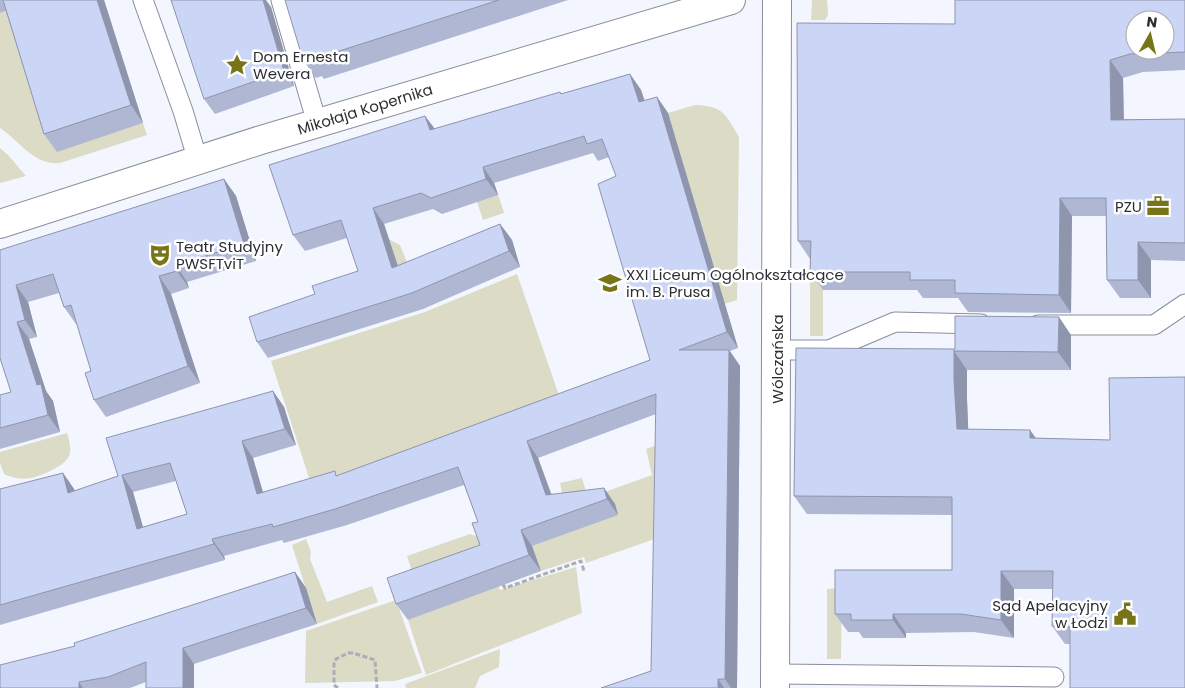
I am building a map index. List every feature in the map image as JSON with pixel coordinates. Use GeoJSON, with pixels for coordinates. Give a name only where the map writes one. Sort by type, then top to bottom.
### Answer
{"type":"FeatureCollection","features":[{"type":"Feature","properties":{"kind":"street","name":"Mikołaja Kopernika"},"geometry":{"type":"LineString","coordinates":[[0,224],[317,123],[731,0]]}},
{"type":"Feature","properties":{"kind":"street","name":"Wólczańska"},"geometry":{"type":"LineString","coordinates":[[776,681],[777,0]]}},
{"type":"Feature","properties":{"kind":"lane"},"geometry":{"type":"LineString","coordinates":[[143,0],[198,161]]}},
{"type":"Feature","properties":{"kind":"lane"},"geometry":{"type":"LineString","coordinates":[[281,0],[317,123]]}},
{"type":"Feature","properties":{"kind":"lane"},"geometry":{"type":"LineString","coordinates":[[1020,324],[1154,325],[1185,304]]}},
{"type":"Feature","properties":{"kind":"lane"},"geometry":{"type":"LineString","coordinates":[[777,350],[829,350],[895,322],[1000,324]]}},
{"type":"Feature","properties":{"kind":"lane"},"geometry":{"type":"LineString","coordinates":[[776,681],[1054,677]]}},
{"type":"Feature","properties":{"kind":"path"},"geometry":{"type":"LineString","coordinates":[[503,584],[505,588],[581,561],[584,572]]}},
{"type":"Feature","properties":{"kind":"path"},"geometry":{"type":"LineString","coordinates":[[338,688],[334,685],[334,662],[348,653],[353,653],[375,660],[377,688]]}},
{"type":"Feature","properties":{"kind":"green space"},"geometry":{"type":"Polygon","coordinates":[[[812,0],[827,0],[828,15],[825,20],[811,20],[812,0]]]}},
{"type":"Feature","properties":{"kind":"green space"},"geometry":{"type":"Polygon","coordinates":[[[12,9],[57,151],[143,123],[147,135],[60,163],[51,163],[35,157],[0,128],[0,13],[12,9]]]}},
{"type":"Feature","properties":{"kind":"green space"},"geometry":{"type":"Polygon","coordinates":[[[695,105],[712,107],[723,113],[739,137],[737,300],[724,304],[668,113],[695,105]]]}},
{"type":"Feature","properties":{"kind":"green space"},"geometry":{"type":"Polygon","coordinates":[[[0,148],[9,156],[26,176],[0,183],[0,148]]]}},
{"type":"Feature","properties":{"kind":"green space"},"geometry":{"type":"Polygon","coordinates":[[[485,154],[504,213],[483,220],[468,175],[485,154]]]}},
{"type":"Feature","properties":{"kind":"green space"},"geometry":{"type":"Polygon","coordinates":[[[375,232],[400,245],[408,265],[401,277],[375,232]]]}},
{"type":"Feature","properties":{"kind":"green space"},"geometry":{"type":"Polygon","coordinates":[[[810,259],[823,259],[823,336],[810,336],[810,259]]]}},
{"type":"Feature","properties":{"kind":"green space"},"geometry":{"type":"Polygon","coordinates":[[[517,274],[561,401],[314,493],[271,361],[425,312],[517,274]]]}},
{"type":"Feature","properties":{"kind":"green space"},"geometry":{"type":"Polygon","coordinates":[[[67,433],[70,453],[67,460],[58,467],[28,479],[10,477],[4,474],[0,463],[0,452],[67,433]]]}},
{"type":"Feature","properties":{"kind":"green space"},"geometry":{"type":"Polygon","coordinates":[[[668,441],[666,535],[586,563],[584,557],[541,571],[532,546],[570,532],[560,483],[582,478],[588,498],[652,475],[646,449],[668,441]]]}},
{"type":"Feature","properties":{"kind":"green space"},"geometry":{"type":"Polygon","coordinates":[[[470,534],[485,539],[486,544],[417,587],[407,556],[470,534]]]}},
{"type":"Feature","properties":{"kind":"green space"},"geometry":{"type":"Polygon","coordinates":[[[306,539],[311,552],[310,559],[327,602],[372,586],[378,602],[317,624],[292,545],[306,539]]]}},
{"type":"Feature","properties":{"kind":"green space"},"geometry":{"type":"Polygon","coordinates":[[[576,567],[582,613],[426,675],[408,620],[498,586],[500,590],[576,567]]]}},
{"type":"Feature","properties":{"kind":"green space"},"geometry":{"type":"Polygon","coordinates":[[[842,588],[841,659],[827,659],[827,589],[842,588]]]}},
{"type":"Feature","properties":{"kind":"green space"},"geometry":{"type":"Polygon","coordinates":[[[396,600],[422,673],[395,681],[305,683],[306,631],[396,600]]]}},
{"type":"Feature","properties":{"kind":"green space"},"geometry":{"type":"Polygon","coordinates":[[[500,649],[499,667],[480,676],[475,688],[406,688],[405,684],[500,649]]]}},
{"type":"Feature","properties":{"kind":"building"},"geometry":{"type":"Polygon","coordinates":[[[3,0],[97,0],[131,105],[44,134],[3,0]]]}},
{"type":"Feature","properties":{"kind":"building"},"geometry":{"type":"Polygon","coordinates":[[[171,0],[263,0],[284,71],[204,99],[171,0]]]}},
{"type":"Feature","properties":{"kind":"building"},"geometry":{"type":"Polygon","coordinates":[[[285,0],[499,0],[311,60],[310,58],[303,60],[285,0]]]}},
{"type":"Feature","properties":{"kind":"building"},"geometry":{"type":"Polygon","coordinates":[[[955,0],[1185,0],[1185,52],[1175,52],[1175,10],[1125,10],[1125,56],[1110,60],[1111,120],[1185,119],[1185,243],[1138,242],[1138,280],[1107,280],[1106,198],[1060,198],[1059,295],[955,293],[955,280],[910,280],[910,272],[810,272],[811,241],[798,241],[797,23],[955,24],[955,0]]]}},
{"type":"Feature","properties":{"kind":"building"},"geometry":{"type":"Polygon","coordinates":[[[630,74],[639,102],[657,97],[727,332],[679,350],[729,350],[725,679],[718,679],[718,688],[601,688],[651,671],[656,394],[527,441],[546,495],[604,488],[607,499],[521,530],[529,555],[396,604],[387,578],[480,545],[472,523],[478,522],[458,467],[335,509],[273,527],[272,524],[212,539],[214,544],[0,605],[0,489],[63,473],[68,493],[118,476],[106,438],[273,391],[285,429],[242,441],[257,494],[335,471],[336,476],[650,360],[598,184],[616,176],[602,139],[587,144],[584,136],[483,167],[486,179],[431,198],[421,193],[373,208],[392,268],[500,224],[509,251],[412,293],[257,342],[249,317],[315,294],[312,286],[358,271],[341,220],[293,235],[269,165],[425,116],[430,130],[560,92],[561,94],[630,74]],[[170,463],[122,475],[137,529],[187,514],[170,463]]]}},
{"type":"Feature","properties":{"kind":"building"},"geometry":{"type":"Polygon","coordinates":[[[224,179],[244,244],[176,265],[177,271],[159,276],[188,366],[94,400],[85,373],[91,371],[71,305],[64,307],[53,274],[16,285],[25,320],[17,322],[37,385],[41,384],[48,415],[0,428],[0,395],[11,392],[0,358],[0,250],[224,179]]]}},
{"type":"Feature","properties":{"kind":"building"},"geometry":{"type":"Polygon","coordinates":[[[955,316],[1059,317],[1058,352],[954,351],[957,429],[1030,430],[1030,438],[1110,440],[1109,378],[1185,377],[1185,688],[1070,688],[1070,627],[1052,626],[1053,571],[1001,571],[1001,620],[961,614],[893,614],[893,620],[851,620],[851,614],[835,614],[835,570],[952,570],[952,497],[794,496],[796,348],[955,349],[955,316]]]}},
{"type":"Feature","properties":{"kind":"building"},"geometry":{"type":"Polygon","coordinates":[[[295,572],[306,608],[183,648],[183,688],[146,688],[146,662],[108,677],[79,682],[79,688],[0,688],[0,665],[75,646],[74,643],[295,572]]]}},
{"type":"Feature","properties":{"kind":"place","name":"Dom Ernesta Wevera"},"geometry":{"type":"Point","coordinates":[237,65]}},
{"type":"Feature","properties":{"kind":"place","name":"PZU"},"geometry":{"type":"Point","coordinates":[1158,206]}},
{"type":"Feature","properties":{"kind":"place","name":"Teatr Studyjny PWSFTviT"},"geometry":{"type":"Point","coordinates":[160,255]}},
{"type":"Feature","properties":{"kind":"place","name":"XXI Liceum Ogólnokształcące im. B. Prusa"},"geometry":{"type":"Point","coordinates":[610,283]}},
{"type":"Feature","properties":{"kind":"place","name":"Sąd Apelacyjny w Łodzi"},"geometry":{"type":"Point","coordinates":[1125,614]}}]}
